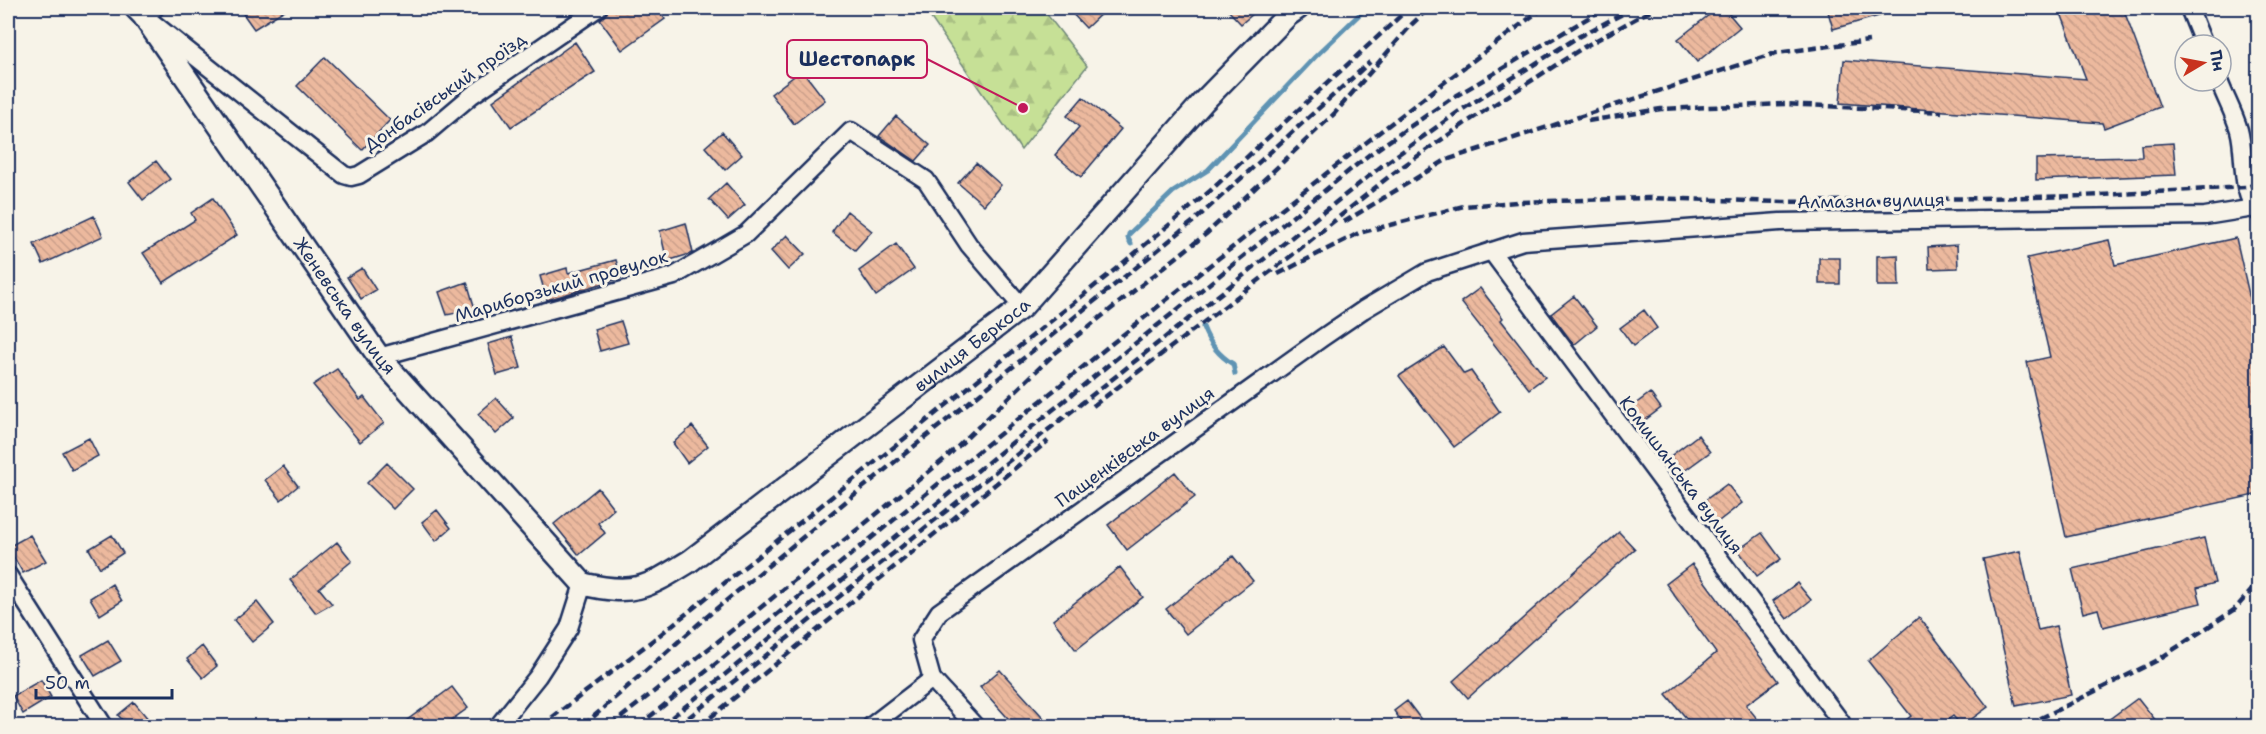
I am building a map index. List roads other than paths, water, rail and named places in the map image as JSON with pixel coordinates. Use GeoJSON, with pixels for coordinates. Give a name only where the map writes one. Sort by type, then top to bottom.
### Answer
{"type":"FeatureCollection","features":[{"type":"Feature","properties":{"kind":"street","name":"Донбасівський проїзд"},"geometry":{"type":"LineString","coordinates":[[145,10],[344,175],[351,177],[359,175],[427,133],[472,95],[598,8]]}},
{"type":"Feature","properties":{"kind":"street","name":"вулиця Беркоса"},"geometry":{"type":"LineString","coordinates":[[583,584],[608,590],[638,590],[690,561],[1022,307],[1203,102],[1288,15],[1298,8]]}},
{"type":"Feature","properties":{"kind":"street"},"geometry":{"type":"LineString","coordinates":[[2189,8],[2199,33]]}},
{"type":"Feature","properties":{"kind":"street","name":"Женевська вулиця"},"geometry":{"type":"LineString","coordinates":[[145,10],[379,357],[583,584]]}},
{"type":"Feature","properties":{"kind":"street"},"geometry":{"type":"LineString","coordinates":[[2224,93],[2239,131],[2247,187],[2256,210]]}},
{"type":"Feature","properties":{"kind":"street","name":"Мариборзький провулок"},"geometry":{"type":"LineString","coordinates":[[379,357],[674,276],[746,234],[851,131],[926,180],[969,246],[1022,307]]}},
{"type":"Feature","properties":{"kind":"street","name":"Алмазна вулиця"},"geometry":{"type":"LineString","coordinates":[[1491,251],[1523,241],[1780,222],[2205,216],[2256,210]]}},
{"type":"Feature","properties":{"kind":"street","name":"Пащенківська вулиця"},"geometry":{"type":"LineString","coordinates":[[932,679],[921,640],[939,612],[1363,310],[1427,272],[1491,251]]}},
{"type":"Feature","properties":{"kind":"street","name":"Комишанська вулиця"},"geometry":{"type":"LineString","coordinates":[[1491,251],[1841,722]]}},
{"type":"Feature","properties":{"kind":"street"},"geometry":{"type":"LineString","coordinates":[[8,575],[104,726]]}},
{"type":"Feature","properties":{"kind":"street"},"geometry":{"type":"LineString","coordinates":[[498,726],[538,676],[569,628],[583,584]]}},
{"type":"Feature","properties":{"kind":"street"},"geometry":{"type":"LineString","coordinates":[[871,726],[932,679],[975,726]]}},
{"type":"Feature","properties":{"kind":"waterway"},"geometry":{"type":"LineString","coordinates":[[1131,244],[1129,234],[1173,192],[1208,170],[1315,57],[1366,8]]}},
{"type":"Feature","properties":{"kind":"waterway"},"geometry":{"type":"LineString","coordinates":[[1203,327],[1215,348],[1233,364],[1235,374]]}},
{"type":"Feature","properties":{"kind":"railway"},"geometry":{"type":"LineString","coordinates":[[541,726],[661,634],[1117,268],[1210,191],[1409,8]]}},
{"type":"Feature","properties":{"kind":"railway"},"geometry":{"type":"LineString","coordinates":[[610,726],[947,457],[1054,354],[1206,234],[1334,114],[1412,24],[1429,8]]}},
{"type":"Feature","properties":{"kind":"railway"},"geometry":{"type":"LineString","coordinates":[[638,726],[1200,273],[1543,8]]}},
{"type":"Feature","properties":{"kind":"railway"},"geometry":{"type":"LineString","coordinates":[[661,726],[1370,154],[1449,100],[1605,8]]}},
{"type":"Feature","properties":{"kind":"railway"},"geometry":{"type":"LineString","coordinates":[[678,726],[1383,165],[1458,112],[1578,37],[1634,8]]}},
{"type":"Feature","properties":{"kind":"railway"},"geometry":{"type":"LineString","coordinates":[[1093,406],[1291,256],[1392,174],[1467,122],[1584,47],[1655,8]]}},
{"type":"Feature","properties":{"kind":"railway"},"geometry":{"type":"LineString","coordinates":[[1344,222],[1446,160],[1776,53],[1869,41]]}},
{"type":"Feature","properties":{"kind":"railway"},"geometry":{"type":"LineString","coordinates":[[583,726],[704,619],[850,498],[1195,220],[1370,62]]}},
{"type":"Feature","properties":{"kind":"railway"},"geometry":{"type":"LineString","coordinates":[[1588,121],[1661,109],[1785,104],[1942,112]]}},
{"type":"Feature","properties":{"kind":"railway"},"geometry":{"type":"LineString","coordinates":[[1278,274],[1359,233],[1464,206],[1648,198],[1784,202],[2081,196],[2247,187],[2258,183]]}},
{"type":"Feature","properties":{"kind":"railway"},"geometry":{"type":"LineString","coordinates":[[700,726],[1048,441]]}},
{"type":"Feature","properties":{"kind":"railway"},"geometry":{"type":"LineString","coordinates":[[2029,726],[2156,661],[2234,610],[2258,583]]}},
{"type":"Feature","properties":{"kind":"place","name":"Шестопарк"},"geometry":{"type":"Point","coordinates":[1023,108]}}]}
